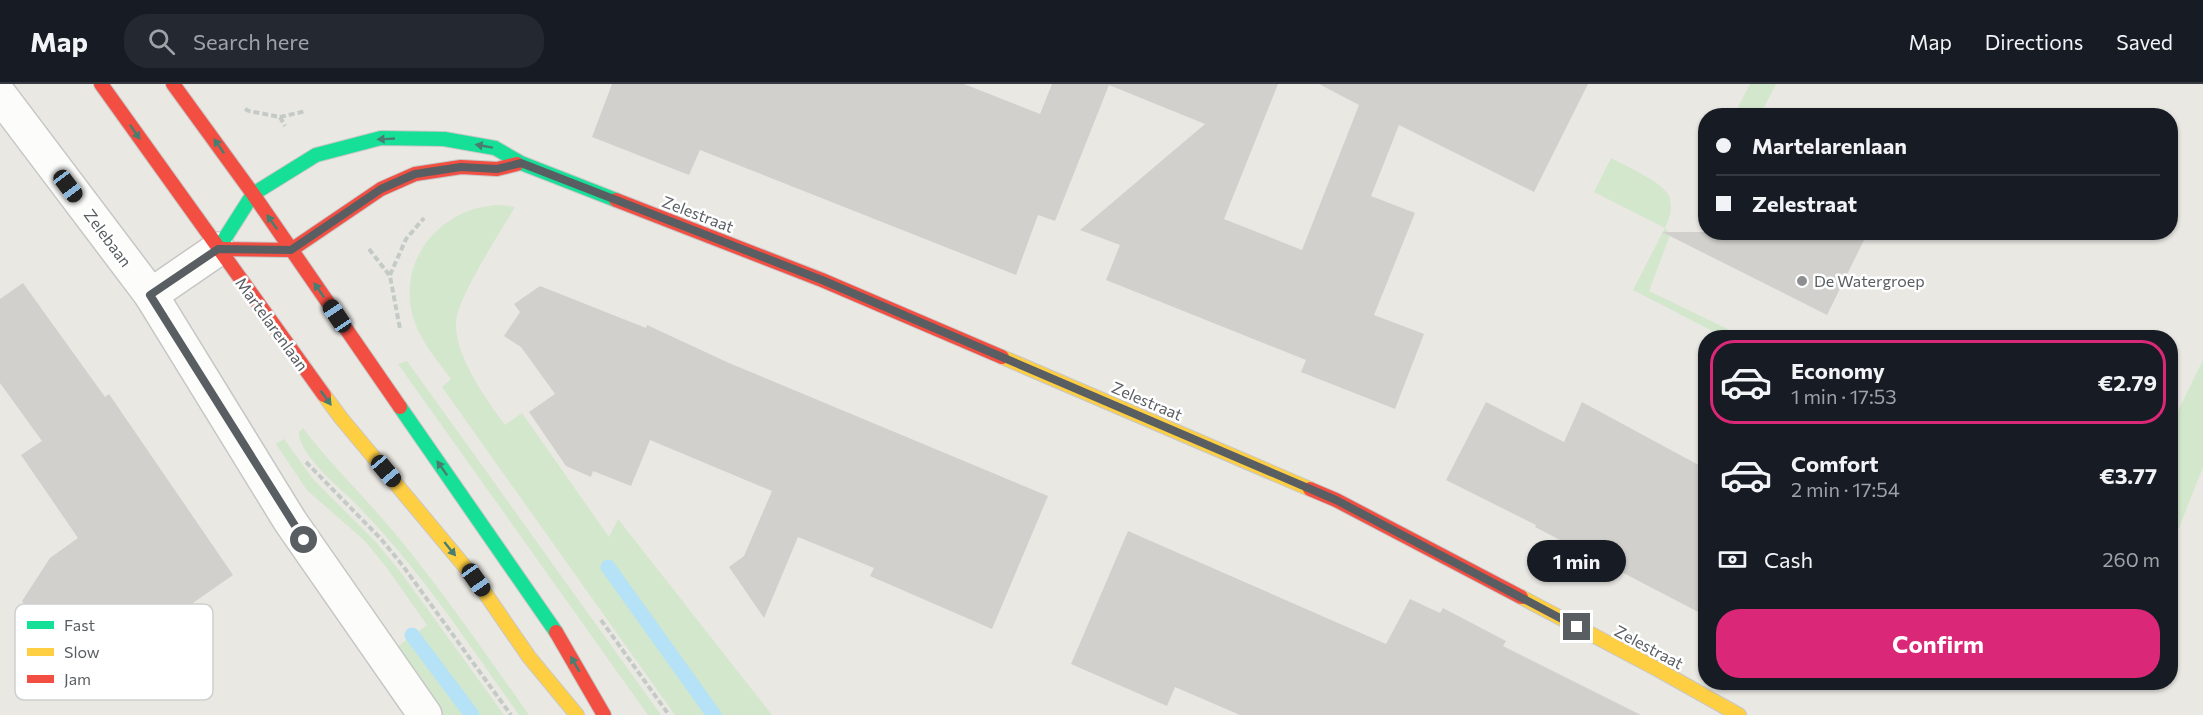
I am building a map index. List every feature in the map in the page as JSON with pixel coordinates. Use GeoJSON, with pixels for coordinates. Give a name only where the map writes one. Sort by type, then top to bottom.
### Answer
{"type":"FeatureCollection","features":[{"type":"Feature","properties":{"kind":"street"},"geometry":{"type":"LineString","coordinates":[[101,84],[218,249]]}},
{"type":"Feature","properties":{"kind":"street"},"geometry":{"type":"LineString","coordinates":[[173,84],[253,194],[557,634],[604,715]]}},
{"type":"Feature","properties":{"kind":"street","name":"Zelebaan"},"geometry":{"type":"LineString","coordinates":[[0,95],[150,295]]}},
{"type":"Feature","properties":{"kind":"street","name":"Zelestraat"},"geometry":{"type":"LineString","coordinates":[[218,249],[253,194],[316,155],[381,138],[444,139],[495,148],[521,163],[822,280],[1336,500],[1657,669],[1739,715]]}},
{"type":"Feature","properties":{"kind":"street"},"geometry":{"type":"LineString","coordinates":[[425,715],[290,521],[150,295],[218,249],[291,250],[381,189],[415,174],[461,167],[497,169],[521,163]]}},
{"type":"Feature","properties":{"kind":"street","name":"Martelarenlaan"},"geometry":{"type":"LineString","coordinates":[[218,249],[341,418],[476,580],[529,657],[577,715]]}},
{"type":"Feature","properties":{"kind":"path"},"geometry":{"type":"LineString","coordinates":[[240,105],[249,111],[280,117],[307,161]]}},
{"type":"Feature","properties":{"kind":"path"},"geometry":{"type":"LineString","coordinates":[[343,215],[390,276],[401,336]]}},
{"type":"Feature","properties":{"kind":"path"},"geometry":{"type":"LineString","coordinates":[[302,456],[381,539],[403,566],[511,715]]}},
{"type":"Feature","properties":{"kind":"path"},"geometry":{"type":"LineString","coordinates":[[600,619],[669,715]]}},
{"type":"Feature","properties":{"kind":"green space"},"geometry":{"type":"Polygon","coordinates":[[[1750,84],[1776,84],[1764,108],[1738,108],[1750,84]]]}},
{"type":"Feature","properties":{"kind":"green space"},"geometry":{"type":"Polygon","coordinates":[[[1611,158],[1643,175],[1666,191],[1671,208],[1665,228],[1594,192],[1611,158]]]}},
{"type":"Feature","properties":{"kind":"green space"},"geometry":{"type":"Polygon","coordinates":[[[500,205],[515,207],[471,281],[458,311],[456,322],[460,348],[473,376],[505,425],[522,413],[609,537],[618,519],[772,715],[675,715],[442,387],[451,379],[430,351],[414,320],[410,298],[411,277],[417,258],[442,226],[459,215],[479,208],[500,205]]]}},
{"type":"Feature","properties":{"kind":"green space"},"geometry":{"type":"Polygon","coordinates":[[[1665,228],[1670,235],[1649,291],[1730,330],[1710,330],[1633,290],[1665,228]]]}},
{"type":"Feature","properties":{"kind":"green space"},"geometry":{"type":"Polygon","coordinates":[[[2203,360],[2203,467],[2178,530],[2178,411],[2203,360]]]}},
{"type":"Feature","properties":{"kind":"green space"},"geometry":{"type":"Polygon","coordinates":[[[407,361],[661,715],[648,715],[398,364],[407,361]]]}},
{"type":"Feature","properties":{"kind":"green space"},"geometry":{"type":"Polygon","coordinates":[[[303,428],[411,553],[529,715],[519,715],[419,576],[375,524],[311,459],[301,441],[299,432],[303,428]]]}},
{"type":"Feature","properties":{"kind":"green space"},"geometry":{"type":"Polygon","coordinates":[[[284,439],[313,479],[375,541],[402,574],[504,715],[439,715],[393,650],[427,625],[365,541],[307,490],[276,444],[284,439]]]}},
{"type":"Feature","properties":{"kind":"building"},"geometry":{"type":"Polygon","coordinates":[[[612,84],[964,84],[1040,114],[1052,84],[1278,84],[1224,219],[1302,250],[1359,105],[1319,84],[1588,84],[1534,192],[1399,125],[1371,196],[1415,213],[1374,315],[1424,334],[1395,409],[1301,372],[1306,360],[1106,280],[1120,245],[1080,230],[1205,124],[1109,85],[1055,221],[1038,215],[1016,275],[700,150],[689,175],[592,137],[612,84]]]}},
{"type":"Feature","properties":{"kind":"building","name":"De Watergroep"},"geometry":{"type":"Polygon","coordinates":[[[1662,232],[1698,232],[1698,240],[1864,240],[1827,315],[1662,232]]]}},
{"type":"Feature","properties":{"kind":"building"},"geometry":{"type":"Polygon","coordinates":[[[23,283],[105,397],[109,394],[233,575],[191,604],[24,604],[22,601],[50,558],[78,538],[21,455],[42,441],[0,383],[0,299],[23,283]]]}},
{"type":"Feature","properties":{"kind":"building"},"geometry":{"type":"Polygon","coordinates":[[[540,286],[646,328],[647,325],[729,363],[1048,496],[992,629],[870,576],[874,568],[798,537],[764,618],[729,567],[744,556],[772,491],[650,440],[631,486],[593,471],[591,477],[566,466],[529,412],[555,394],[521,347],[504,336],[520,312],[514,304],[540,286]]]}},
{"type":"Feature","properties":{"kind":"building"},"geometry":{"type":"Polygon","coordinates":[[[1486,402],[1564,442],[1582,402],[1698,465],[1698,612],[1535,527],[1536,525],[1446,480],[1486,402]]]}},
{"type":"Feature","properties":{"kind":"building"},"geometry":{"type":"Polygon","coordinates":[[[1128,531],[1386,644],[1410,599],[1440,613],[1443,608],[1506,641],[1503,646],[1641,715],[1240,715],[1175,687],[1167,706],[1071,664],[1128,531]]]}},
{"type":"Feature","properties":{"kind":"waterway"},"geometry":{"type":"LineString","coordinates":[[608,567],[714,715]]}},
{"type":"Feature","properties":{"kind":"waterway"},"geometry":{"type":"LineString","coordinates":[[412,635],[472,715]]}},
{"type":"Feature","properties":{"kind":"traffic: fast"},"geometry":{"type":"LineString","coordinates":[[218,249],[253,194],[316,155],[381,138],[444,139],[495,148],[521,163],[616,200]]}},
{"type":"Feature","properties":{"kind":"traffic: fast"},"geometry":{"type":"LineString","coordinates":[[400,407],[556,632]]}},
{"type":"Feature","properties":{"kind":"traffic: slow"},"geometry":{"type":"LineString","coordinates":[[1002,357],[1310,489]]}},
{"type":"Feature","properties":{"kind":"traffic: slow"},"geometry":{"type":"LineString","coordinates":[[324,395],[476,580],[529,657],[577,715]]}},
{"type":"Feature","properties":{"kind":"traffic: slow"},"geometry":{"type":"LineString","coordinates":[[1521,597],[1739,715]]}},
{"type":"Feature","properties":{"kind":"traffic: jam"},"geometry":{"type":"LineString","coordinates":[[101,84],[324,395]]}},
{"type":"Feature","properties":{"kind":"traffic: jam"},"geometry":{"type":"LineString","coordinates":[[173,84],[253,194],[400,407]]}},
{"type":"Feature","properties":{"kind":"traffic: jam"},"geometry":{"type":"LineString","coordinates":[[218,249],[291,250],[381,189],[415,174],[461,167],[497,169],[517,164]]}},
{"type":"Feature","properties":{"kind":"traffic: jam"},"geometry":{"type":"LineString","coordinates":[[616,200],[822,280],[1002,357]]}},
{"type":"Feature","properties":{"kind":"traffic: jam"},"geometry":{"type":"LineString","coordinates":[[1310,489],[1336,500],[1521,597]]}},
{"type":"Feature","properties":{"kind":"traffic: jam"},"geometry":{"type":"LineString","coordinates":[[556,632],[604,715]]}},
{"type":"Feature","properties":{"kind":"place","name":"De Watergroep"},"geometry":{"type":"Point","coordinates":[1802,281]}},
{"type":"Feature","properties":{"kind":"route"},"geometry":{"type":"LineString","coordinates":[[304,540],[150,295],[218,249],[291,250],[381,189],[415,174],[461,167],[497,169],[521,163],[822,280],[1336,500],[1577,627]]}}]}
